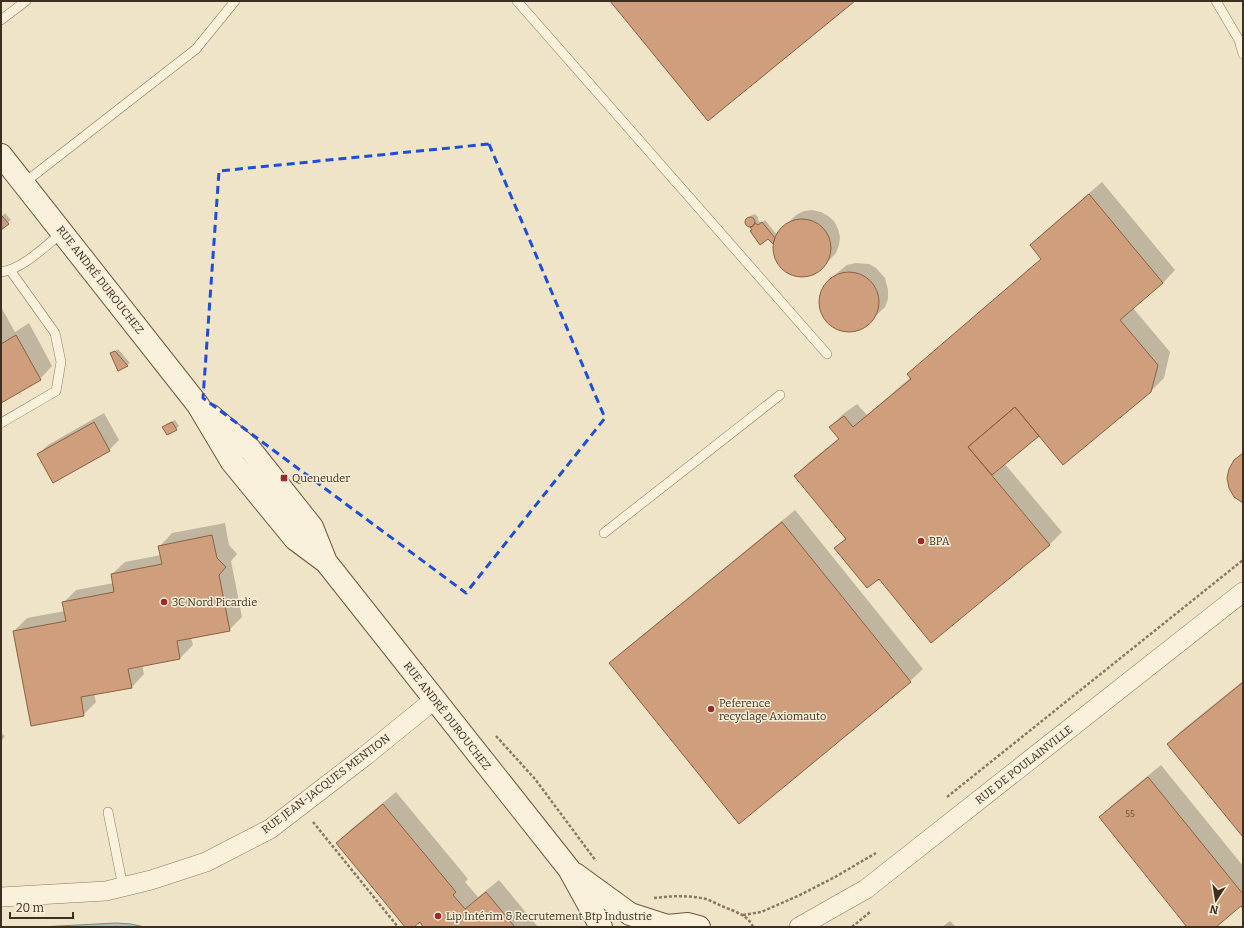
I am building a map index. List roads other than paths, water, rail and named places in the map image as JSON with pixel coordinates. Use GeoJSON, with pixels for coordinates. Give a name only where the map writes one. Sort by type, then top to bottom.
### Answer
{"type":"FeatureCollection","features":[{"type":"Feature","properties":{"kind":"main road","name":"RUE ANDRÉ DUROUCHEZ"},"geometry":{"type":"LineString","coordinates":[[1,155],[198,405],[250,449],[312,527],[326,562],[569,870],[601,927]]}},
{"type":"Feature","properties":{"kind":"main road","name":"RUE ANDRÉ DUROUCHEZ"},"geometry":{"type":"LineString","coordinates":[[569,870],[630,914],[666,926]]}},
{"type":"Feature","properties":{"kind":"main road"},"geometry":{"type":"LineString","coordinates":[[666,926],[688,924],[699,927]]}},
{"type":"Feature","properties":{"kind":"street","name":"RUE DE POULAINVILLE"},"geometry":{"type":"LineString","coordinates":[[799,927],[866,890],[1243,592]]}},
{"type":"Feature","properties":{"kind":"street","name":"RUE JEAN-JACQUES MENTION"},"geometry":{"type":"LineString","coordinates":[[1,897],[106,891],[151,880],[206,862],[270,829],[365,756],[434,700]]}},
{"type":"Feature","properties":{"kind":"lane"},"geometry":{"type":"LineString","coordinates":[[1,20],[26,1]]}},
{"type":"Feature","properties":{"kind":"lane"},"geometry":{"type":"LineString","coordinates":[[24,183],[196,49],[235,1]]}},
{"type":"Feature","properties":{"kind":"lane"},"geometry":{"type":"LineString","coordinates":[[517,1],[827,354]]}},
{"type":"Feature","properties":{"kind":"lane"},"geometry":{"type":"LineString","coordinates":[[1216,1],[1239,40],[1243,54]]}},
{"type":"Feature","properties":{"kind":"lane"},"geometry":{"type":"LineString","coordinates":[[1,423],[56,391],[61,362],[55,333],[5,271],[27,261],[62,233]]}},
{"type":"Feature","properties":{"kind":"lane"},"geometry":{"type":"LineString","coordinates":[[604,533],[780,395]]}},
{"type":"Feature","properties":{"kind":"lane"},"geometry":{"type":"LineString","coordinates":[[108,812],[123,887]]}},
{"type":"Feature","properties":{"kind":"water"},"geometry":{"type":"Polygon","coordinates":[[[116,923],[145,927],[39,927],[116,923]]]}},
{"type":"Feature","properties":{"kind":"place","name":"Queneuder"},"geometry":{"type":"Point","coordinates":[284,478]}},
{"type":"Feature","properties":{"kind":"place","name":"BPA"},"geometry":{"type":"Point","coordinates":[921,541]}},
{"type":"Feature","properties":{"kind":"place","name":"3C Nord Picardie"},"geometry":{"type":"Point","coordinates":[164,602]}},
{"type":"Feature","properties":{"kind":"place","name":"Peference recyclage Axiomauto"},"geometry":{"type":"Point","coordinates":[711,709]}},
{"type":"Feature","properties":{"kind":"place","name":"Lip Intérim & Recrutement Btp Industrie"},"geometry":{"type":"Point","coordinates":[438,916]}}]}
